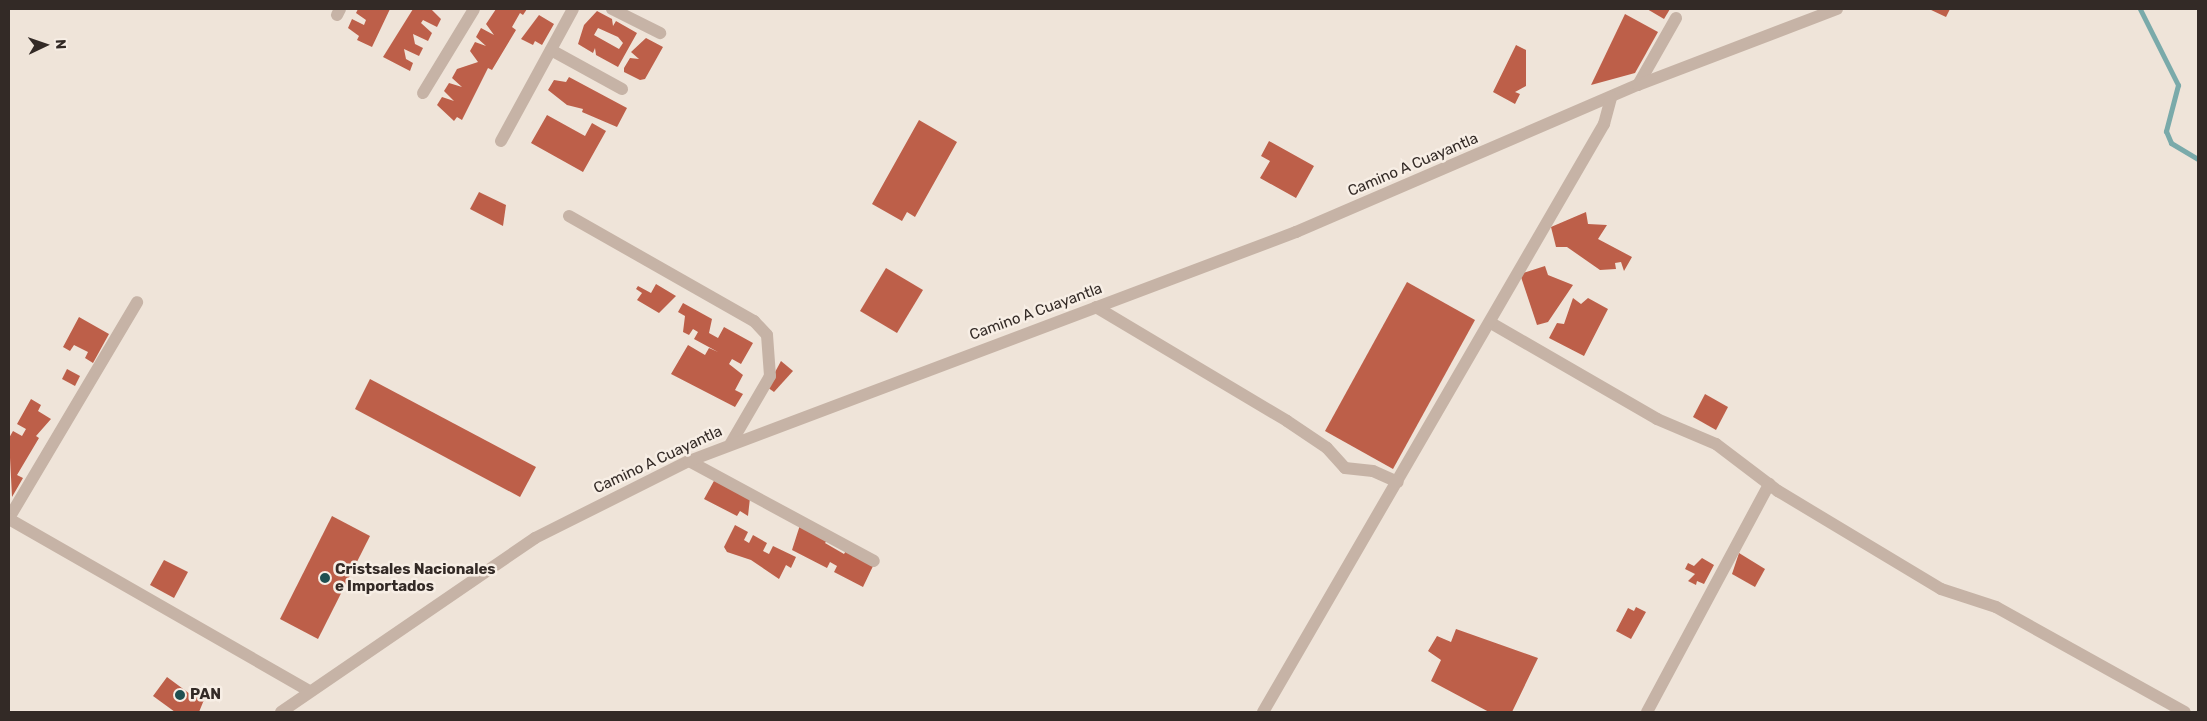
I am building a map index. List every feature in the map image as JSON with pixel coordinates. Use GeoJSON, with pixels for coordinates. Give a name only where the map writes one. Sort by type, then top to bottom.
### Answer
{"type":"FeatureCollection","features":[{"type":"Feature","properties":{"kind":"street"},"geometry":{"type":"LineString","coordinates":[[423,93],[474,9]]}},
{"type":"Feature","properties":{"kind":"street"},"geometry":{"type":"LineString","coordinates":[[500,140],[573,9]]}},
{"type":"Feature","properties":{"kind":"street"},"geometry":{"type":"LineString","coordinates":[[612,9],[660,33]]}},
{"type":"Feature","properties":{"kind":"street","name":"Camino A Cuayantla"},"geometry":{"type":"LineString","coordinates":[[281,712],[309,691],[535,538],[689,461],[731,443],[1296,232],[1638,85],[1837,9]]}},
{"type":"Feature","properties":{"kind":"street"},"geometry":{"type":"LineString","coordinates":[[1638,85],[1676,18]]}},
{"type":"Feature","properties":{"kind":"street"},"geometry":{"type":"LineString","coordinates":[[551,50],[622,89]]}},
{"type":"Feature","properties":{"kind":"street"},"geometry":{"type":"LineString","coordinates":[[1263,712],[1491,323],[1604,124],[1610,97]]}},
{"type":"Feature","properties":{"kind":"street"},"geometry":{"type":"LineString","coordinates":[[569,216],[754,321],[767,335],[770,376],[731,443]]}},
{"type":"Feature","properties":{"kind":"street"},"geometry":{"type":"LineString","coordinates":[[137,302],[9,518],[309,691]]}},
{"type":"Feature","properties":{"kind":"street"},"geometry":{"type":"LineString","coordinates":[[1096,307],[1287,421],[1327,448],[1345,468],[1373,471],[1398,482]]}},
{"type":"Feature","properties":{"kind":"street"},"geometry":{"type":"LineString","coordinates":[[1491,323],[1657,419],[1716,444],[1769,484],[1941,589],[1996,607],[2185,712]]}},
{"type":"Feature","properties":{"kind":"street"},"geometry":{"type":"LineString","coordinates":[[689,461],[874,562]]}},
{"type":"Feature","properties":{"kind":"street"},"geometry":{"type":"LineString","coordinates":[[1647,712],[1769,484]]}},
{"type":"Feature","properties":{"kind":"building"},"geometry":{"type":"Polygon","coordinates":[[[358,9],[390,9],[372,47],[357,40],[359,36],[348,28],[352,19],[364,25],[366,20],[356,13],[358,9]]]}},
{"type":"Feature","properties":{"kind":"building"},"geometry":{"type":"Polygon","coordinates":[[[413,9],[431,9],[441,19],[437,27],[423,20],[421,23],[432,33],[428,41],[413,34],[415,44],[423,48],[419,56],[404,49],[406,59],[413,63],[410,71],[383,57],[413,9]]]}},
{"type":"Feature","properties":{"kind":"building"},"geometry":{"type":"Polygon","coordinates":[[[496,9],[527,9],[523,15],[520,13],[512,27],[516,30],[492,70],[488,68],[462,120],[457,117],[454,121],[437,105],[442,97],[454,101],[444,91],[449,83],[462,87],[452,78],[457,69],[478,62],[470,51],[475,42],[486,46],[476,37],[481,28],[494,35],[486,24],[496,9]]]}},
{"type":"Feature","properties":{"kind":"building"},"geometry":{"type":"Polygon","coordinates":[[[1647,9],[1670,9],[1664,19],[1647,9]]]}},
{"type":"Feature","properties":{"kind":"building"},"geometry":{"type":"Polygon","coordinates":[[[1929,9],[1950,9],[1946,17],[1929,9]]]}},
{"type":"Feature","properties":{"kind":"building"},"geometry":{"type":"Polygon","coordinates":[[[597,11],[612,19],[613,26],[616,21],[637,33],[618,67],[596,55],[595,48],[593,53],[578,44],[584,25],[597,11]],[[598,28],[594,35],[619,49],[623,43],[618,37],[598,28]]]}},
{"type":"Feature","properties":{"kind":"building"},"geometry":{"type":"Polygon","coordinates":[[[1625,14],[1658,32],[1635,73],[1591,85],[1625,14]]]}},
{"type":"Feature","properties":{"kind":"building"},"geometry":{"type":"Polygon","coordinates":[[[539,15],[554,24],[542,45],[535,41],[533,45],[521,39],[539,15]]]}},
{"type":"Feature","properties":{"kind":"building"},"geometry":{"type":"Polygon","coordinates":[[[646,38],[663,47],[645,79],[640,80],[624,72],[624,68],[630,58],[639,59],[631,52],[646,38]]]}},
{"type":"Feature","properties":{"kind":"building"},"geometry":{"type":"Polygon","coordinates":[[[1516,45],[1526,50],[1526,86],[1515,92],[1520,94],[1515,104],[1493,92],[1516,45]]]}},
{"type":"Feature","properties":{"kind":"building"},"geometry":{"type":"Polygon","coordinates":[[[569,77],[627,108],[617,127],[582,112],[583,109],[567,105],[548,90],[554,80],[566,82],[569,77]]]}},
{"type":"Feature","properties":{"kind":"building"},"geometry":{"type":"Polygon","coordinates":[[[547,115],[585,136],[592,123],[606,131],[583,172],[531,143],[547,115]]]}},
{"type":"Feature","properties":{"kind":"building"},"geometry":{"type":"Polygon","coordinates":[[[919,120],[957,142],[915,217],[907,212],[902,221],[872,204],[919,120]]]}},
{"type":"Feature","properties":{"kind":"building"},"geometry":{"type":"Polygon","coordinates":[[[1269,141],[1314,166],[1296,198],[1260,178],[1270,161],[1261,156],[1269,141]]]}},
{"type":"Feature","properties":{"kind":"building"},"geometry":{"type":"Polygon","coordinates":[[[479,192],[506,205],[503,226],[470,209],[479,192]]]}},
{"type":"Feature","properties":{"kind":"building"},"geometry":{"type":"Polygon","coordinates":[[[1586,212],[1588,224],[1607,225],[1598,239],[1632,257],[1624,271],[1621,262],[1615,263],[1616,269],[1600,270],[1567,247],[1556,247],[1551,227],[1586,212]]]}},
{"type":"Feature","properties":{"kind":"building"},"geometry":{"type":"Polygon","coordinates":[[[1545,266],[1548,275],[1573,285],[1548,322],[1537,325],[1520,274],[1545,266]]]}},
{"type":"Feature","properties":{"kind":"building"},"geometry":{"type":"Polygon","coordinates":[[[886,268],[923,290],[897,333],[860,311],[886,268]]]}},
{"type":"Feature","properties":{"kind":"building"},"geometry":{"type":"Polygon","coordinates":[[[1407,282],[1475,320],[1393,469],[1325,431],[1407,282]]]}},
{"type":"Feature","properties":{"kind":"building"},"geometry":{"type":"Polygon","coordinates":[[[656,284],[676,296],[659,313],[637,300],[642,293],[636,289],[638,286],[651,293],[656,284]]]}},
{"type":"Feature","properties":{"kind":"building"},"geometry":{"type":"Polygon","coordinates":[[[1573,298],[1581,304],[1588,298],[1608,309],[1584,356],[1549,338],[1557,323],[1564,324],[1573,298]]]}},
{"type":"Feature","properties":{"kind":"building"},"geometry":{"type":"Polygon","coordinates":[[[683,303],[712,319],[709,333],[718,338],[724,327],[753,343],[741,364],[732,359],[729,364],[743,375],[735,390],[743,394],[735,407],[671,374],[688,345],[705,355],[709,348],[718,352],[694,339],[698,332],[693,329],[689,335],[683,332],[685,316],[678,312],[683,303]]]}},
{"type":"Feature","properties":{"kind":"building"},"geometry":{"type":"Polygon","coordinates":[[[79,317],[109,334],[93,363],[85,358],[88,352],[74,345],[70,351],[63,347],[79,317]]]}},
{"type":"Feature","properties":{"kind":"building"},"geometry":{"type":"Polygon","coordinates":[[[781,361],[793,371],[774,392],[767,387],[781,361]]]}},
{"type":"Feature","properties":{"kind":"building"},"geometry":{"type":"Polygon","coordinates":[[[67,369],[80,376],[75,386],[62,379],[67,369]]]}},
{"type":"Feature","properties":{"kind":"building"},"geometry":{"type":"Polygon","coordinates":[[[370,379],[536,467],[520,497],[355,409],[370,379]]]}},
{"type":"Feature","properties":{"kind":"building"},"geometry":{"type":"Polygon","coordinates":[[[1705,394],[1728,407],[1716,430],[1693,417],[1705,394]]]}},
{"type":"Feature","properties":{"kind":"building"},"geometry":{"type":"Polygon","coordinates":[[[31,399],[41,405],[38,411],[51,419],[36,436],[39,438],[17,475],[23,478],[12,497],[9,438],[13,431],[22,436],[26,429],[17,424],[31,399]]]}},
{"type":"Feature","properties":{"kind":"building"},"geometry":{"type":"Polygon","coordinates":[[[715,479],[750,498],[748,516],[740,511],[737,516],[704,499],[715,479]]]}},
{"type":"Feature","properties":{"kind":"building","name":"Cristsales Nacionales e Importados"},"geometry":{"type":"Polygon","coordinates":[[[332,516],[370,536],[318,639],[280,619],[332,516]]]}},
{"type":"Feature","properties":{"kind":"building"},"geometry":{"type":"Polygon","coordinates":[[[735,525],[748,532],[744,540],[749,543],[753,535],[767,543],[763,551],[769,554],[773,546],[796,557],[791,568],[786,565],[779,579],[751,560],[727,552],[724,547],[735,525]]]}},
{"type":"Feature","properties":{"kind":"building"},"geometry":{"type":"Polygon","coordinates":[[[800,525],[828,539],[825,543],[844,554],[847,549],[874,564],[863,587],[834,572],[837,566],[830,562],[827,568],[792,550],[800,525]]]}},
{"type":"Feature","properties":{"kind":"building"},"geometry":{"type":"Polygon","coordinates":[[[1739,553],[1765,569],[1755,587],[1732,574],[1739,553]]]}},
{"type":"Feature","properties":{"kind":"building"},"geometry":{"type":"Polygon","coordinates":[[[1702,558],[1714,565],[1704,584],[1697,581],[1696,585],[1688,581],[1695,574],[1685,569],[1688,563],[1694,566],[1702,558]]]}},
{"type":"Feature","properties":{"kind":"building"},"geometry":{"type":"Polygon","coordinates":[[[164,560],[188,572],[174,598],[150,585],[164,560]]]}},
{"type":"Feature","properties":{"kind":"building"},"geometry":{"type":"Polygon","coordinates":[[[1636,607],[1646,612],[1631,639],[1616,631],[1628,608],[1634,611],[1636,607]]]}},
{"type":"Feature","properties":{"kind":"building"},"geometry":{"type":"Polygon","coordinates":[[[1456,629],[1538,658],[1512,712],[1489,712],[1431,681],[1441,660],[1428,651],[1437,636],[1451,642],[1456,629]]]}},
{"type":"Feature","properties":{"kind":"building","name":"PAN"},"geometry":{"type":"Polygon","coordinates":[[[167,677],[190,694],[196,687],[206,695],[199,712],[175,712],[153,696],[167,677]]]}},
{"type":"Feature","properties":{"kind":"waterway"},"geometry":{"type":"LineString","coordinates":[[2140,9],[2178,85],[2166,131],[2171,143],[2198,159]]}},
{"type":"Feature","properties":{"kind":"place","name":"Cristsales Nacionales e Importados"},"geometry":{"type":"Point","coordinates":[325,578]}},
{"type":"Feature","properties":{"kind":"place","name":"PAN"},"geometry":{"type":"Point","coordinates":[180,695]}}]}
